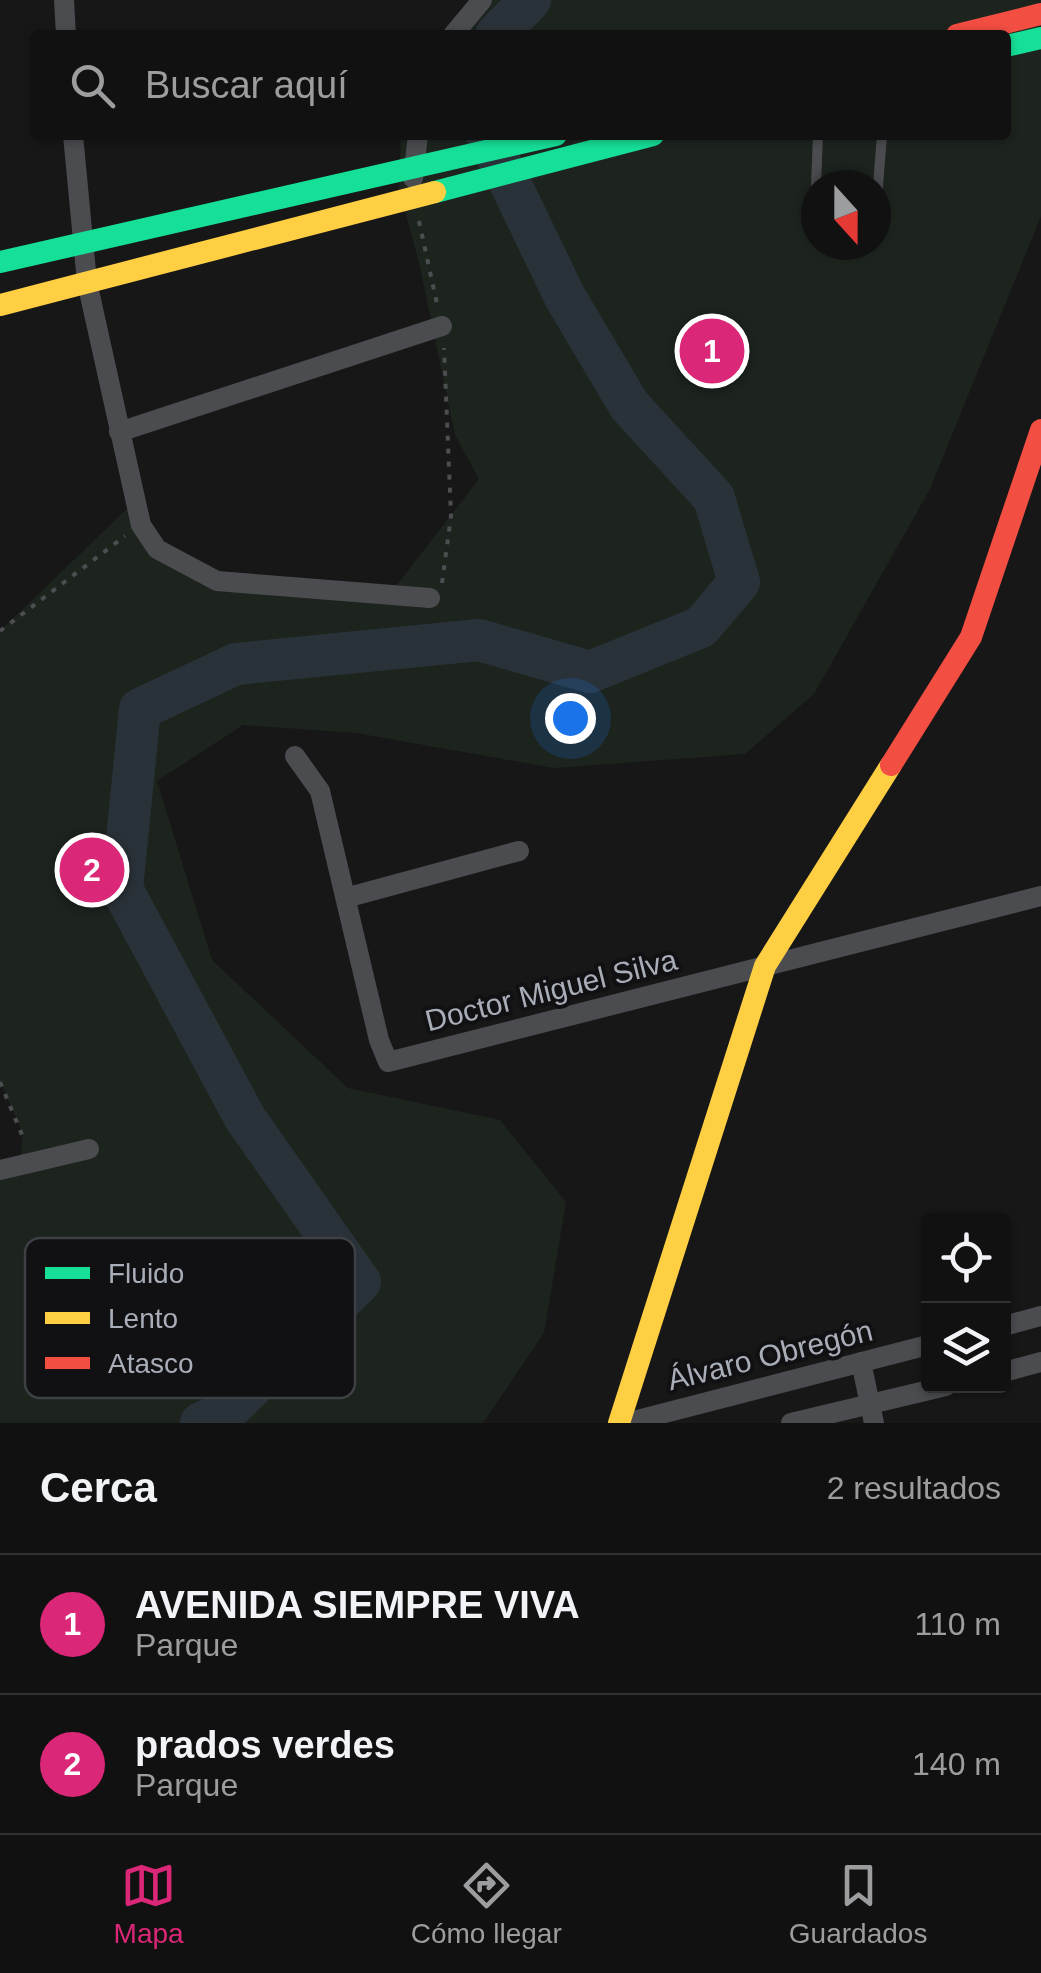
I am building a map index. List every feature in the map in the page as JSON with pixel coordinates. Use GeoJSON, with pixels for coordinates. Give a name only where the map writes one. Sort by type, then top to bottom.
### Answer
{"type":"FeatureCollection","features":[{"type":"Feature","properties":{"kind":"street"},"geometry":{"type":"LineString","coordinates":[[64,0],[66,30]]}},
{"type":"Feature","properties":{"kind":"street"},"geometry":{"type":"LineString","coordinates":[[457,30],[482,0]]}},
{"type":"Feature","properties":{"kind":"street"},"geometry":{"type":"LineString","coordinates":[[977,30],[1041,14]]}},
{"type":"Feature","properties":{"kind":"street"},"geometry":{"type":"LineString","coordinates":[[1011,45],[1041,38]]}},
{"type":"Feature","properties":{"kind":"street"},"geometry":{"type":"LineString","coordinates":[[73,140],[86,282],[141,524],[157,549],[217,581],[430,598]]}},
{"type":"Feature","properties":{"kind":"street"},"geometry":{"type":"LineString","coordinates":[[414,196],[412,168],[417,140]]}},
{"type":"Feature","properties":{"kind":"street"},"geometry":{"type":"LineString","coordinates":[[0,262],[534,140]]}},
{"type":"Feature","properties":{"kind":"street"},"geometry":{"type":"LineString","coordinates":[[0,305],[633,140]]}},
{"type":"Feature","properties":{"kind":"street"},"geometry":{"type":"LineString","coordinates":[[118,432],[442,326]]}},
{"type":"Feature","properties":{"kind":"street"},"geometry":{"type":"LineString","coordinates":[[622,1423],[765,966],[971,637],[1041,431]]}},
{"type":"Feature","properties":{"kind":"street","name":"Doctor Miguel Silva"},"geometry":{"type":"LineString","coordinates":[[294,756],[320,790],[349,898],[379,1040],[388,1062],[1041,896]]}},
{"type":"Feature","properties":{"kind":"street"},"geometry":{"type":"LineString","coordinates":[[349,898],[519,851]]}},
{"type":"Feature","properties":{"kind":"street"},"geometry":{"type":"LineString","coordinates":[[0,1170],[89,1148]]}},
{"type":"Feature","properties":{"kind":"street"},"geometry":{"type":"LineString","coordinates":[[1011,1324],[1041,1316]]}},
{"type":"Feature","properties":{"kind":"street","name":"Álvaro Obregón"},"geometry":{"type":"LineString","coordinates":[[622,1423],[921,1347]]}},
{"type":"Feature","properties":{"kind":"street"},"geometry":{"type":"LineString","coordinates":[[861,1362],[872,1413]]}},
{"type":"Feature","properties":{"kind":"street"},"geometry":{"type":"LineString","coordinates":[[1011,1370],[1041,1362]]}},
{"type":"Feature","properties":{"kind":"street"},"geometry":{"type":"LineString","coordinates":[[790,1423],[872,1413],[927,1393]]}},
{"type":"Feature","properties":{"kind":"lane"},"geometry":{"type":"LineString","coordinates":[[817,170],[818,140]]}},
{"type":"Feature","properties":{"kind":"lane"},"geometry":{"type":"LineString","coordinates":[[879,170],[882,140]]}},
{"type":"Feature","properties":{"kind":"path"},"geometry":{"type":"LineString","coordinates":[[414,196],[442,326],[451,516],[442,583],[430,598]]}},
{"type":"Feature","properties":{"kind":"path"},"geometry":{"type":"LineString","coordinates":[[0,630],[141,524]]}},
{"type":"Feature","properties":{"kind":"path"},"geometry":{"type":"LineString","coordinates":[[0,1082],[34,1162]]}},
{"type":"Feature","properties":{"kind":"shaded area"},"geometry":{"type":"Polygon","coordinates":[[[488,0],[1041,0],[1041,216],[930,489],[814,694],[745,754],[554,768],[356,733],[243,725],[157,781],[212,960],[348,1088],[500,1120],[566,1202],[544,1333],[483,1423],[0,1423],[0,1167],[20,1161],[23,1134],[0,1081],[0,631],[133,503],[164,551],[228,580],[386,599],[479,479],[455,435],[420,267],[399,188],[401,140],[1011,140],[1011,30],[461,30],[488,0]]]}},
{"type":"Feature","properties":{"kind":"waterway"},"geometry":{"type":"LineString","coordinates":[[501,30],[530,0]]}},
{"type":"Feature","properties":{"kind":"waterway"},"geometry":{"type":"LineString","coordinates":[[329,1238],[245,1118],[122,889],[140,709],[236,664],[479,640],[590,672],[701,627],[739,582],[714,498],[629,405],[565,297],[489,140]]}},
{"type":"Feature","properties":{"kind":"waterway"},"geometry":{"type":"LineString","coordinates":[[355,1275],[360,1282],[355,1287]]}},
{"type":"Feature","properties":{"kind":"waterway"},"geometry":{"type":"LineString","coordinates":[[201,1423],[227,1411],[240,1398]]}},
{"type":"Feature","properties":{"kind":"traffic: fast"},"geometry":{"type":"LineString","coordinates":[[1011,45],[1041,38]]}},
{"type":"Feature","properties":{"kind":"traffic: fast"},"geometry":{"type":"LineString","coordinates":[[0,262],[534,140]]}},
{"type":"Feature","properties":{"kind":"traffic: fast"},"geometry":{"type":"LineString","coordinates":[[435,192],[634,140]]}},
{"type":"Feature","properties":{"kind":"traffic: slow"},"geometry":{"type":"LineString","coordinates":[[0,305],[435,192]]}},
{"type":"Feature","properties":{"kind":"traffic: slow"},"geometry":{"type":"LineString","coordinates":[[619,1423],[765,966],[891,765]]}},
{"type":"Feature","properties":{"kind":"traffic: jam"},"geometry":{"type":"LineString","coordinates":[[977,30],[1041,14]]}},
{"type":"Feature","properties":{"kind":"traffic: jam"},"geometry":{"type":"LineString","coordinates":[[891,765],[971,637],[1041,430]]}},
{"type":"Feature","properties":{"kind":"place","name":"AVENIDA SIEMPRE VIVA"},"geometry":{"type":"Point","coordinates":[712,351]}},
{"type":"Feature","properties":{"kind":"place","name":"prados verdes"},"geometry":{"type":"Point","coordinates":[92,870]}}]}
